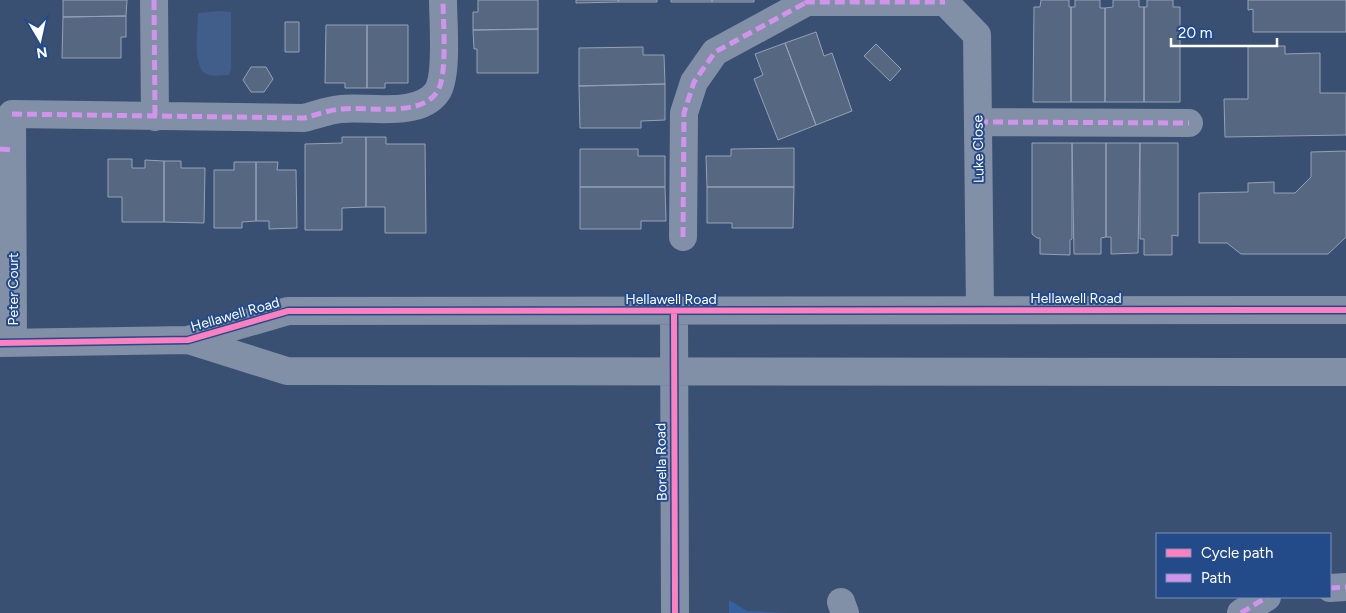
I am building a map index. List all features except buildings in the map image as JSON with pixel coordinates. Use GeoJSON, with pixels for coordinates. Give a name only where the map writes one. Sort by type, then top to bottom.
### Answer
{"type":"FeatureCollection","features":[{"type":"Feature","properties":{"kind":"street"},"geometry":{"type":"LineString","coordinates":[[154,0],[155,117],[304,118],[341,109],[407,108],[424,102],[437,92],[444,69],[443,0]]}},
{"type":"Feature","properties":{"kind":"street"},"geometry":{"type":"LineString","coordinates":[[683,237],[684,113],[694,82],[715,52],[806,1]]}},
{"type":"Feature","properties":{"kind":"street","name":"Luke Close"},"geometry":{"type":"LineString","coordinates":[[806,1],[945,2],[977,35],[980,310]]}},
{"type":"Feature","properties":{"kind":"street","name":"Peter Court"},"geometry":{"type":"LineString","coordinates":[[6,343],[6,150],[12,114],[155,117]]}},
{"type":"Feature","properties":{"kind":"street"},"geometry":{"type":"LineString","coordinates":[[978,122],[1189,123]]}},
{"type":"Feature","properties":{"kind":"street","name":"Hellawell Road"},"geometry":{"type":"LineString","coordinates":[[6,343],[188,340],[288,311],[1346,310]]}},
{"type":"Feature","properties":{"kind":"street","name":"Borella Road"},"geometry":{"type":"LineString","coordinates":[[674,311],[675,613]]}},
{"type":"Feature","properties":{"kind":"street","name":"Hellawell Road"},"geometry":{"type":"LineString","coordinates":[[188,340],[287,371],[1346,372]]}},
{"type":"Feature","properties":{"kind":"street"},"geometry":{"type":"LineString","coordinates":[[1331,588],[1346,587]]}},
{"type":"Feature","properties":{"kind":"street"},"geometry":{"type":"LineString","coordinates":[[1241,613],[1265,598]]}},
{"type":"Feature","properties":{"kind":"shaded area"},"geometry":{"type":"Polygon","coordinates":[[[231,12],[231,69],[229,75],[206,74],[202,70],[197,55],[198,13],[231,12]]]}},
{"type":"Feature","properties":{"kind":"shaded area"},"geometry":{"type":"Polygon","coordinates":[[[729,600],[747,611],[787,613],[729,613],[729,600]]]}},
{"type":"Feature","properties":{"kind":"marked path"},"geometry":{"type":"LineString","coordinates":[[154,0],[155,117]]}},
{"type":"Feature","properties":{"kind":"marked path"},"geometry":{"type":"LineString","coordinates":[[12,114],[304,118],[341,109],[392,109],[418,105],[429,100],[437,92],[443,74],[443,0]]}},
{"type":"Feature","properties":{"kind":"marked path"},"geometry":{"type":"LineString","coordinates":[[806,0],[807,2],[945,2]]}},
{"type":"Feature","properties":{"kind":"marked path"},"geometry":{"type":"LineString","coordinates":[[683,237],[684,113],[694,82],[715,52],[807,2]]}},
{"type":"Feature","properties":{"kind":"marked path"},"geometry":{"type":"LineString","coordinates":[[978,122],[1189,123]]}},
{"type":"Feature","properties":{"kind":"marked path"},"geometry":{"type":"LineString","coordinates":[[0,149],[12,150]]}},
{"type":"Feature","properties":{"kind":"marked path"},"geometry":{"type":"LineString","coordinates":[[1331,588],[1346,587]]}},
{"type":"Feature","properties":{"kind":"marked path"},"geometry":{"type":"LineString","coordinates":[[1241,613],[1265,598]]}},
{"type":"Feature","properties":{"kind":"cycle path"},"geometry":{"type":"LineString","coordinates":[[0,343],[188,340],[288,311],[1346,310]]}},
{"type":"Feature","properties":{"kind":"cycle path"},"geometry":{"type":"LineString","coordinates":[[674,311],[675,613]]}}]}
